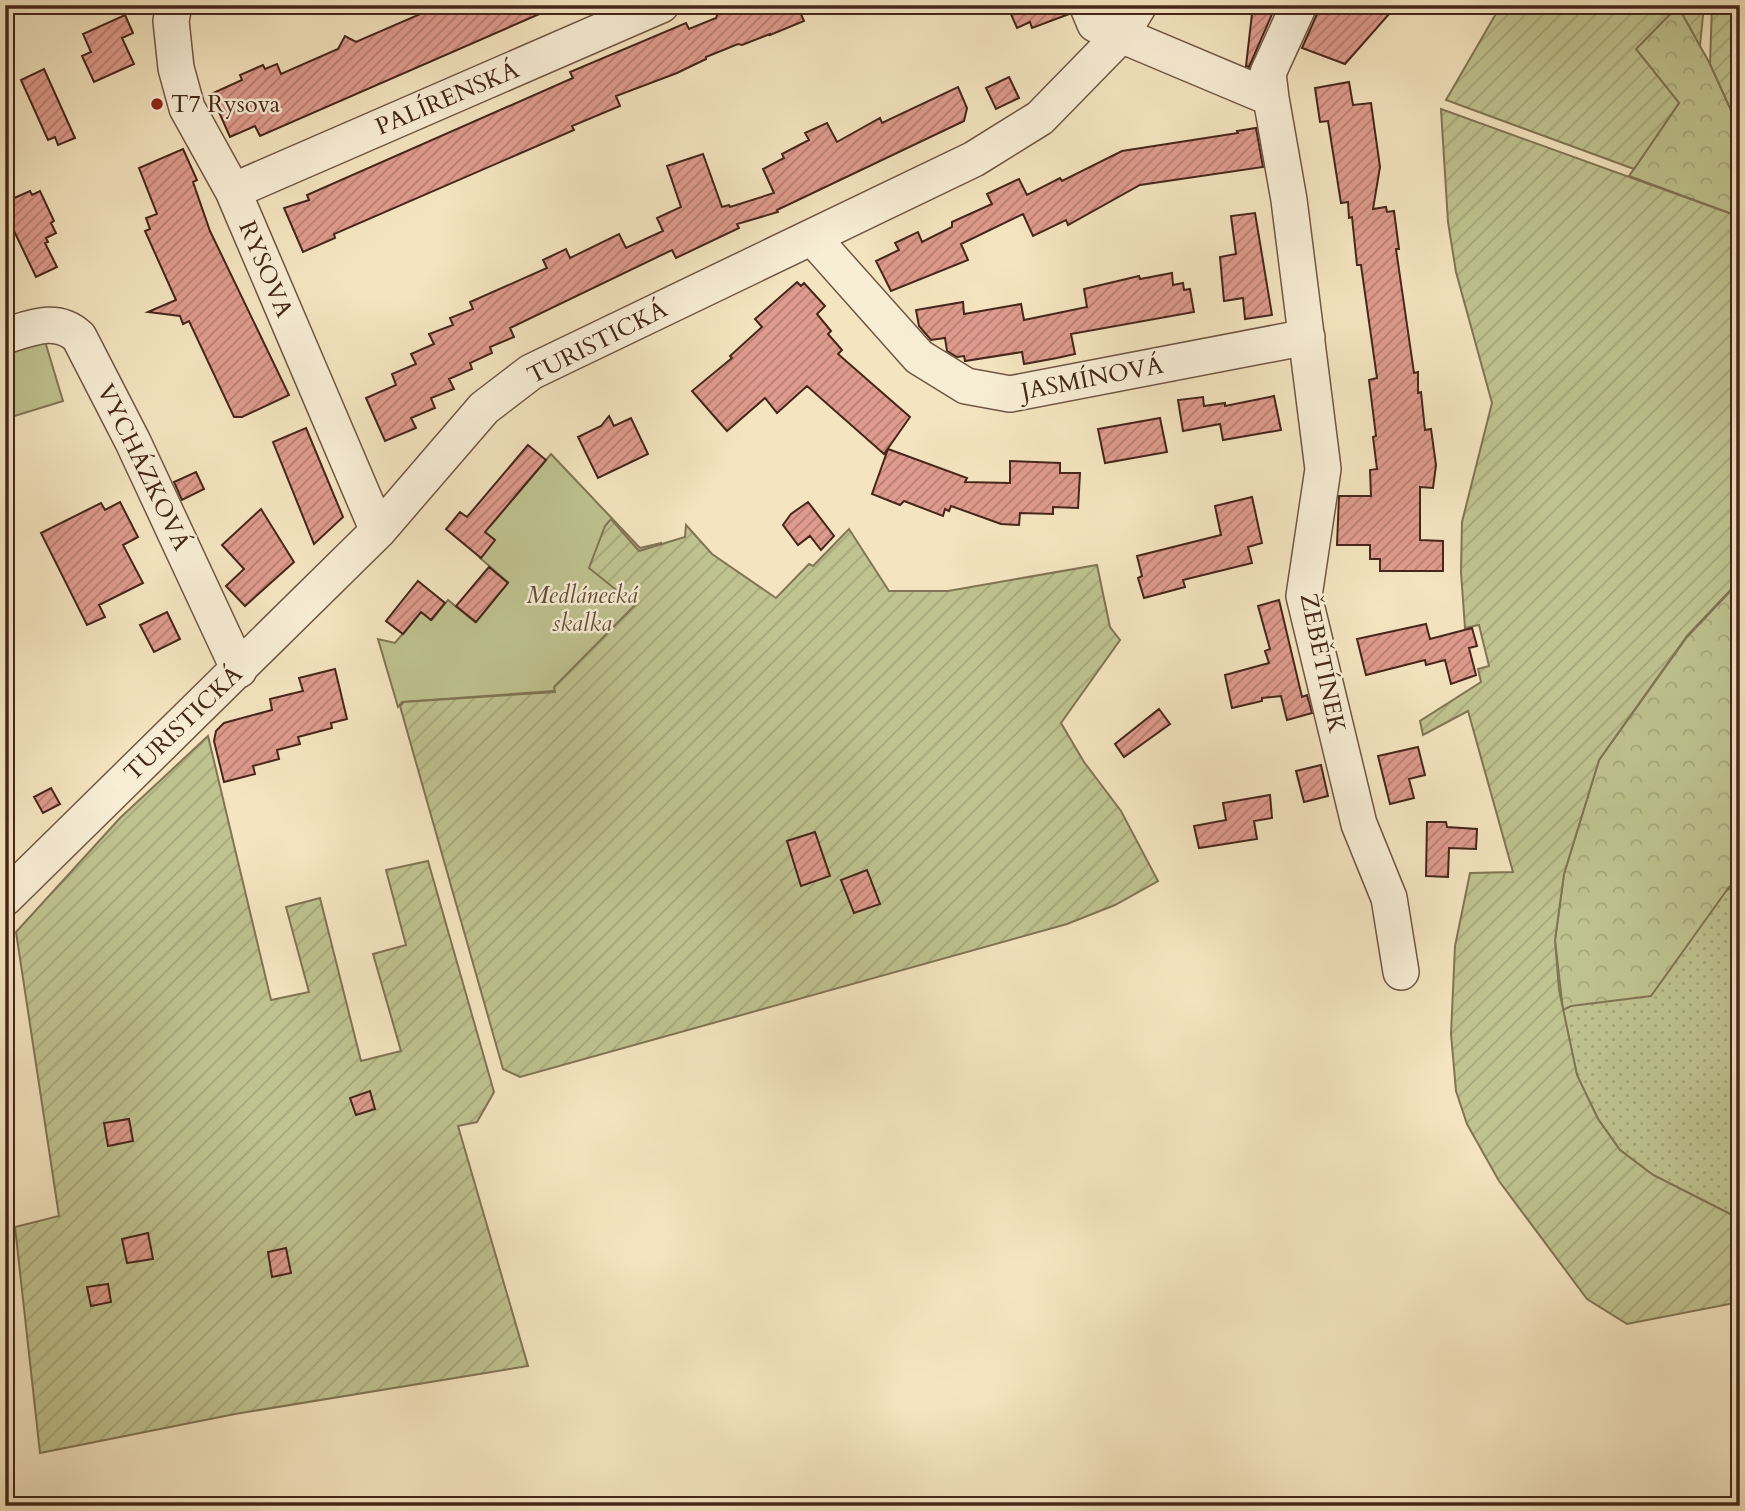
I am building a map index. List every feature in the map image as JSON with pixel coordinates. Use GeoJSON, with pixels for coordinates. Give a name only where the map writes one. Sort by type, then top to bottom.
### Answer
{"type":"FeatureCollection","features":[{"type":"Feature","properties":{"kind":"street","name":"RYSOVA"},"geometry":{"type":"LineString","coordinates":[[174,5],[171,22],[176,68],[187,108],[233,191],[378,531]]}},
{"type":"Feature","properties":{"kind":"street","name":"PALÍRENSKÁ"},"geometry":{"type":"LineString","coordinates":[[233,191],[661,5]]}},
{"type":"Feature","properties":{"kind":"street"},"geometry":{"type":"LineString","coordinates":[[1087,5],[1096,24],[1271,98]]}},
{"type":"Feature","properties":{"kind":"street","name":"TURISTICKÁ"},"geometry":{"type":"LineString","coordinates":[[5,898],[378,531],[484,408],[531,372],[974,159],[1040,118],[1121,35],[1139,5]]}},
{"type":"Feature","properties":{"kind":"street","name":"ŽEBĚTÍNEK"},"geometry":{"type":"LineString","coordinates":[[1299,5],[1268,73],[1289,200],[1323,468],[1304,596],[1359,824],[1389,898],[1401,972]]}},
{"type":"Feature","properties":{"kind":"street","name":"JASMÍNOVÁ"},"geometry":{"type":"LineString","coordinates":[[812,237],[919,357],[966,386],[1010,394],[1307,337]]}},
{"type":"Feature","properties":{"kind":"street","name":"VYCHÁZKOVÁ"},"geometry":{"type":"LineString","coordinates":[[5,336],[41,325],[58,325],[69,328],[79,337],[133,442],[239,670]]}},
{"type":"Feature","properties":{"kind":"green space"},"geometry":{"type":"Polygon","coordinates":[[[1501,5],[1704,5],[1700,46],[1678,6],[1636,49],[1679,103],[1634,169],[1446,100],[1501,5]]]}},
{"type":"Feature","properties":{"kind":"green space"},"geometry":{"type":"Polygon","coordinates":[[[1712,5],[1740,5],[1740,130],[1710,64],[1712,5]]]}},
{"type":"Feature","properties":{"kind":"green space"},"geometry":{"type":"Polygon","coordinates":[[[1678,6],[1710,64],[1740,130],[1740,217],[1629,176],[1679,103],[1636,49],[1678,6]]]}},
{"type":"Feature","properties":{"kind":"green space"},"geometry":{"type":"Polygon","coordinates":[[[1441,109],[1740,217],[1740,580],[1687,636],[1599,760],[1564,874],[1555,940],[1559,990],[1577,1075],[1598,1119],[1620,1150],[1653,1175],[1740,1219],[1740,1302],[1627,1324],[1587,1299],[1499,1181],[1467,1124],[1456,1091],[1451,1034],[1455,946],[1470,873],[1513,872],[1468,711],[1423,735],[1420,721],[1481,682],[1478,669],[1489,666],[1479,625],[1465,628],[1461,572],[1462,522],[1492,403],[1456,272],[1448,222],[1441,109]]]}},
{"type":"Feature","properties":{"kind":"green space"},"geometry":{"type":"Polygon","coordinates":[[[44,338],[63,401],[5,419],[5,349],[44,338]]]}},
{"type":"Feature","properties":{"kind":"green space","name":"Medlánecká skalka"},"geometry":{"type":"Polygon","coordinates":[[[551,454],[640,548],[661,543],[662,652],[610,687],[402,702],[398,707],[378,639],[395,643],[421,612],[432,620],[448,600],[475,622],[508,582],[480,558],[494,541],[479,528],[491,525],[551,454]]]}},
{"type":"Feature","properties":{"kind":"green space"},"geometry":{"type":"Polygon","coordinates":[[[611,519],[639,551],[685,537],[686,525],[712,554],[776,598],[809,564],[813,566],[849,529],[889,591],[948,591],[1097,565],[1110,627],[1120,640],[1061,723],[1084,762],[1121,811],[1158,881],[1115,905],[1067,924],[520,1077],[503,1069],[400,706],[404,702],[555,692],[554,687],[635,605],[589,568],[605,526],[611,519]]]}},
{"type":"Feature","properties":{"kind":"green space"},"geometry":{"type":"Polygon","coordinates":[[[1740,581],[1740,881],[1729,887],[1651,996],[1571,1006],[1563,1010],[1555,940],[1564,874],[1599,760],[1687,637],[1740,581]]]}},
{"type":"Feature","properties":{"kind":"green space"},"geometry":{"type":"Polygon","coordinates":[[[208,736],[271,1000],[309,992],[286,907],[320,898],[361,1061],[401,1051],[373,954],[406,945],[386,870],[428,861],[494,1092],[477,1122],[458,1126],[528,1366],[235,1414],[40,1453],[15,1227],[59,1216],[16,932],[120,818],[208,736]]]}},
{"type":"Feature","properties":{"kind":"green space"},"geometry":{"type":"Polygon","coordinates":[[[1740,881],[1740,1219],[1653,1175],[1620,1150],[1598,1119],[1577,1076],[1563,1010],[1740,881]]]}},
{"type":"Feature","properties":{"kind":"building"},"geometry":{"type":"Polygon","coordinates":[[[441,5],[560,5],[260,136],[255,126],[230,137],[211,94],[242,80],[240,75],[263,65],[265,69],[277,64],[281,74],[338,49],[345,36],[356,42],[441,5]]]}},
{"type":"Feature","properties":{"kind":"building"},"geometry":{"type":"Polygon","coordinates":[[[721,5],[797,5],[804,21],[742,45],[738,44],[677,73],[616,96],[620,106],[572,126],[574,130],[334,234],[335,238],[303,252],[284,208],[309,200],[307,195],[573,78],[570,72],[686,23],[689,29],[716,18],[721,5]]]}},
{"type":"Feature","properties":{"kind":"building"},"geometry":{"type":"Polygon","coordinates":[[[1007,5],[1067,5],[1069,14],[1032,28],[1030,22],[1017,28],[1007,5]]]}},
{"type":"Feature","properties":{"kind":"building"},"geometry":{"type":"Polygon","coordinates":[[[1253,5],[1276,5],[1249,67],[1246,66],[1253,5]]]}},
{"type":"Feature","properties":{"kind":"building"},"geometry":{"type":"Polygon","coordinates":[[[1321,5],[1397,5],[1345,64],[1302,48],[1321,5]]]}},
{"type":"Feature","properties":{"kind":"building"},"geometry":{"type":"Polygon","coordinates":[[[125,15],[133,33],[122,38],[134,64],[94,82],[82,56],[91,52],[83,34],[125,15]]]}},
{"type":"Feature","properties":{"kind":"building"},"geometry":{"type":"Polygon","coordinates":[[[44,69],[75,138],[58,145],[55,137],[48,140],[21,80],[44,69]]]}},
{"type":"Feature","properties":{"kind":"building"},"geometry":{"type":"Polygon","coordinates":[[[1009,77],[1019,98],[996,109],[986,88],[1009,77]]]}},
{"type":"Feature","properties":{"kind":"building"},"geometry":{"type":"Polygon","coordinates":[[[1349,82],[1353,105],[1371,103],[1380,167],[1373,209],[1386,207],[1387,212],[1394,211],[1399,249],[1396,249],[1414,373],[1418,372],[1418,393],[1421,392],[1425,430],[1431,429],[1436,465],[1433,488],[1420,487],[1420,540],[1443,541],[1443,571],[1380,571],[1380,559],[1370,559],[1370,545],[1337,545],[1339,496],[1371,496],[1370,470],[1377,469],[1369,380],[1377,378],[1361,265],[1357,265],[1348,202],[1341,203],[1328,121],[1320,122],[1315,88],[1349,82]]]}},
{"type":"Feature","properties":{"kind":"building"},"geometry":{"type":"Polygon","coordinates":[[[958,87],[967,108],[964,121],[777,210],[778,212],[737,224],[739,228],[676,258],[672,250],[510,328],[514,337],[490,347],[492,353],[470,363],[472,369],[449,379],[454,389],[431,398],[435,408],[411,418],[416,428],[385,441],[366,398],[396,385],[392,374],[416,364],[411,354],[434,344],[429,334],[453,325],[450,318],[473,309],[470,302],[547,268],[543,260],[566,249],[570,258],[619,234],[626,248],[663,231],[657,218],[681,207],[667,166],[703,154],[722,207],[730,207],[774,193],[763,169],[784,158],[782,154],[809,140],[805,133],[827,123],[837,142],[880,118],[882,123],[958,87]]]}},
{"type":"Feature","properties":{"kind":"building"},"geometry":{"type":"Polygon","coordinates":[[[1256,128],[1263,167],[1140,185],[1068,225],[1066,220],[1033,236],[1023,214],[961,244],[968,260],[891,291],[876,261],[899,250],[895,243],[918,232],[922,242],[952,227],[952,222],[992,204],[987,194],[1019,179],[1027,195],[1122,151],[1256,128]]]}},
{"type":"Feature","properties":{"kind":"building"},"geometry":{"type":"Polygon","coordinates":[[[183,149],[197,180],[193,182],[210,231],[289,395],[242,417],[234,417],[189,321],[183,324],[180,316],[148,312],[176,300],[145,231],[150,229],[146,218],[157,214],[139,168],[183,149]]]}},
{"type":"Feature","properties":{"kind":"building"},"geometry":{"type":"Polygon","coordinates":[[[30,191],[32,195],[40,191],[54,221],[51,223],[56,233],[46,238],[48,242],[45,243],[57,267],[36,277],[5,212],[5,202],[30,191]]]}},
{"type":"Feature","properties":{"kind":"building"},"geometry":{"type":"Polygon","coordinates":[[[1255,213],[1272,315],[1245,319],[1243,298],[1224,301],[1220,257],[1236,254],[1231,216],[1255,213]]]}},
{"type":"Feature","properties":{"kind":"building"},"geometry":{"type":"Polygon","coordinates":[[[1172,273],[1173,285],[1183,283],[1184,290],[1190,289],[1194,312],[1071,334],[1075,354],[1024,364],[1022,352],[965,361],[964,356],[957,357],[947,351],[945,338],[931,340],[919,326],[916,310],[963,302],[964,314],[1021,304],[1024,320],[1087,307],[1084,289],[1139,276],[1140,279],[1172,273]]]}},
{"type":"Feature","properties":{"kind":"building"},"geometry":{"type":"Polygon","coordinates":[[[797,282],[801,286],[804,283],[825,306],[817,314],[831,331],[828,334],[842,350],[838,354],[910,417],[884,454],[807,386],[777,413],[765,398],[727,431],[692,391],[732,358],[730,356],[762,327],[755,319],[797,282]]]}},
{"type":"Feature","properties":{"kind":"building"},"geometry":{"type":"Polygon","coordinates":[[[1274,396],[1281,430],[1223,440],[1220,424],[1183,431],[1178,400],[1203,397],[1204,406],[1225,403],[1225,406],[1274,396]]]}},
{"type":"Feature","properties":{"kind":"building"},"geometry":{"type":"Polygon","coordinates":[[[609,416],[614,426],[631,418],[648,454],[598,478],[578,437],[601,426],[609,416]]]}},
{"type":"Feature","properties":{"kind":"building"},"geometry":{"type":"Polygon","coordinates":[[[1160,418],[1167,452],[1105,463],[1098,429],[1160,418]]]}},
{"type":"Feature","properties":{"kind":"building"},"geometry":{"type":"Polygon","coordinates":[[[306,428],[343,517],[314,544],[273,442],[306,428]]]}},
{"type":"Feature","properties":{"kind":"building"},"geometry":{"type":"Polygon","coordinates":[[[528,445],[546,460],[485,532],[495,540],[481,558],[446,529],[460,512],[467,517],[528,445]]]}},
{"type":"Feature","properties":{"kind":"building"},"geometry":{"type":"Polygon","coordinates":[[[888,449],[967,478],[965,482],[1010,483],[1010,461],[1060,463],[1060,473],[1080,473],[1078,508],[1053,507],[1053,514],[1020,513],[1019,525],[1001,524],[951,506],[949,511],[945,509],[943,516],[904,501],[900,505],[872,494],[888,449]]]}},
{"type":"Feature","properties":{"kind":"building"},"geometry":{"type":"Polygon","coordinates":[[[196,472],[204,489],[182,500],[174,482],[196,472]]]}},
{"type":"Feature","properties":{"kind":"building"},"geometry":{"type":"Polygon","coordinates":[[[1252,497],[1262,543],[1248,547],[1252,563],[1183,580],[1185,587],[1144,598],[1138,578],[1142,576],[1137,556],[1221,535],[1215,506],[1252,497]]]}},
{"type":"Feature","properties":{"kind":"building"},"geometry":{"type":"Polygon","coordinates":[[[120,502],[138,537],[123,545],[143,583],[99,605],[105,617],[87,625],[41,533],[101,503],[105,510],[120,502]]]}},
{"type":"Feature","properties":{"kind":"building"},"geometry":{"type":"Polygon","coordinates":[[[808,502],[834,536],[821,550],[810,536],[798,545],[783,525],[791,514],[808,502]]]}},
{"type":"Feature","properties":{"kind":"building"},"geometry":{"type":"Polygon","coordinates":[[[261,509],[294,562],[245,606],[226,586],[244,569],[222,545],[261,509]]]}},
{"type":"Feature","properties":{"kind":"building"},"geometry":{"type":"Polygon","coordinates":[[[489,567],[508,583],[476,622],[456,606],[489,567]]]}},
{"type":"Feature","properties":{"kind":"building"},"geometry":{"type":"Polygon","coordinates":[[[418,581],[445,603],[431,620],[421,612],[403,634],[386,621],[418,581]]]}},
{"type":"Feature","properties":{"kind":"building"},"geometry":{"type":"Polygon","coordinates":[[[1279,600],[1302,697],[1307,695],[1312,713],[1287,720],[1281,696],[1262,698],[1262,701],[1232,708],[1225,675],[1269,663],[1265,651],[1270,649],[1258,606],[1279,600]]]}},
{"type":"Feature","properties":{"kind":"building"},"geometry":{"type":"Polygon","coordinates":[[[167,612],[180,639],[154,652],[140,625],[167,612]]]}},
{"type":"Feature","properties":{"kind":"building"},"geometry":{"type":"Polygon","coordinates":[[[1426,624],[1430,639],[1472,628],[1477,646],[1469,648],[1476,675],[1451,684],[1445,660],[1426,665],[1425,660],[1366,675],[1357,639],[1426,624]]]}},
{"type":"Feature","properties":{"kind":"building"},"geometry":{"type":"Polygon","coordinates":[[[335,669],[347,719],[331,723],[332,728],[298,737],[300,744],[277,750],[279,759],[253,766],[255,774],[224,782],[214,741],[216,731],[224,723],[272,710],[270,699],[303,691],[299,678],[335,669]]]}},
{"type":"Feature","properties":{"kind":"building"},"geometry":{"type":"Polygon","coordinates":[[[1159,709],[1170,724],[1124,757],[1115,744],[1159,709]]]}},
{"type":"Feature","properties":{"kind":"building"},"geometry":{"type":"Polygon","coordinates":[[[1418,747],[1425,775],[1409,779],[1414,798],[1390,804],[1378,756],[1418,747]]]}},
{"type":"Feature","properties":{"kind":"building"},"geometry":{"type":"Polygon","coordinates":[[[1321,765],[1328,796],[1304,802],[1296,771],[1321,765]]]}},
{"type":"Feature","properties":{"kind":"building"},"geometry":{"type":"Polygon","coordinates":[[[51,788],[60,804],[43,813],[34,797],[51,788]]]}},
{"type":"Feature","properties":{"kind":"building"},"geometry":{"type":"Polygon","coordinates":[[[1270,795],[1272,818],[1254,821],[1257,839],[1199,848],[1194,826],[1226,820],[1223,803],[1270,795]]]}},
{"type":"Feature","properties":{"kind":"building"},"geometry":{"type":"Polygon","coordinates":[[[1427,822],[1446,822],[1447,827],[1477,829],[1476,849],[1449,848],[1448,877],[1426,876],[1427,822]]]}},
{"type":"Feature","properties":{"kind":"building"},"geometry":{"type":"Polygon","coordinates":[[[815,832],[830,876],[801,886],[787,841],[815,832]]]}},
{"type":"Feature","properties":{"kind":"building"},"geometry":{"type":"Polygon","coordinates":[[[867,870],[880,904],[854,913],[841,880],[867,870]]]}},
{"type":"Feature","properties":{"kind":"building"},"geometry":{"type":"Polygon","coordinates":[[[370,1091],[375,1109],[356,1115],[350,1098],[370,1091]]]}},
{"type":"Feature","properties":{"kind":"building"},"geometry":{"type":"Polygon","coordinates":[[[129,1119],[133,1141],[108,1146],[104,1123],[129,1119]]]}},
{"type":"Feature","properties":{"kind":"building"},"geometry":{"type":"Polygon","coordinates":[[[148,1233],[153,1259],[127,1263],[122,1239],[148,1233]]]}},
{"type":"Feature","properties":{"kind":"building"},"geometry":{"type":"Polygon","coordinates":[[[286,1248],[291,1273],[272,1277],[268,1252],[286,1248]]]}},
{"type":"Feature","properties":{"kind":"building"},"geometry":{"type":"Polygon","coordinates":[[[108,1284],[111,1302],[91,1306],[87,1287],[108,1284]]]}},
{"type":"Feature","properties":{"kind":"place","name":"T7 Rysova"},"geometry":{"type":"Point","coordinates":[157,104]}}]}
